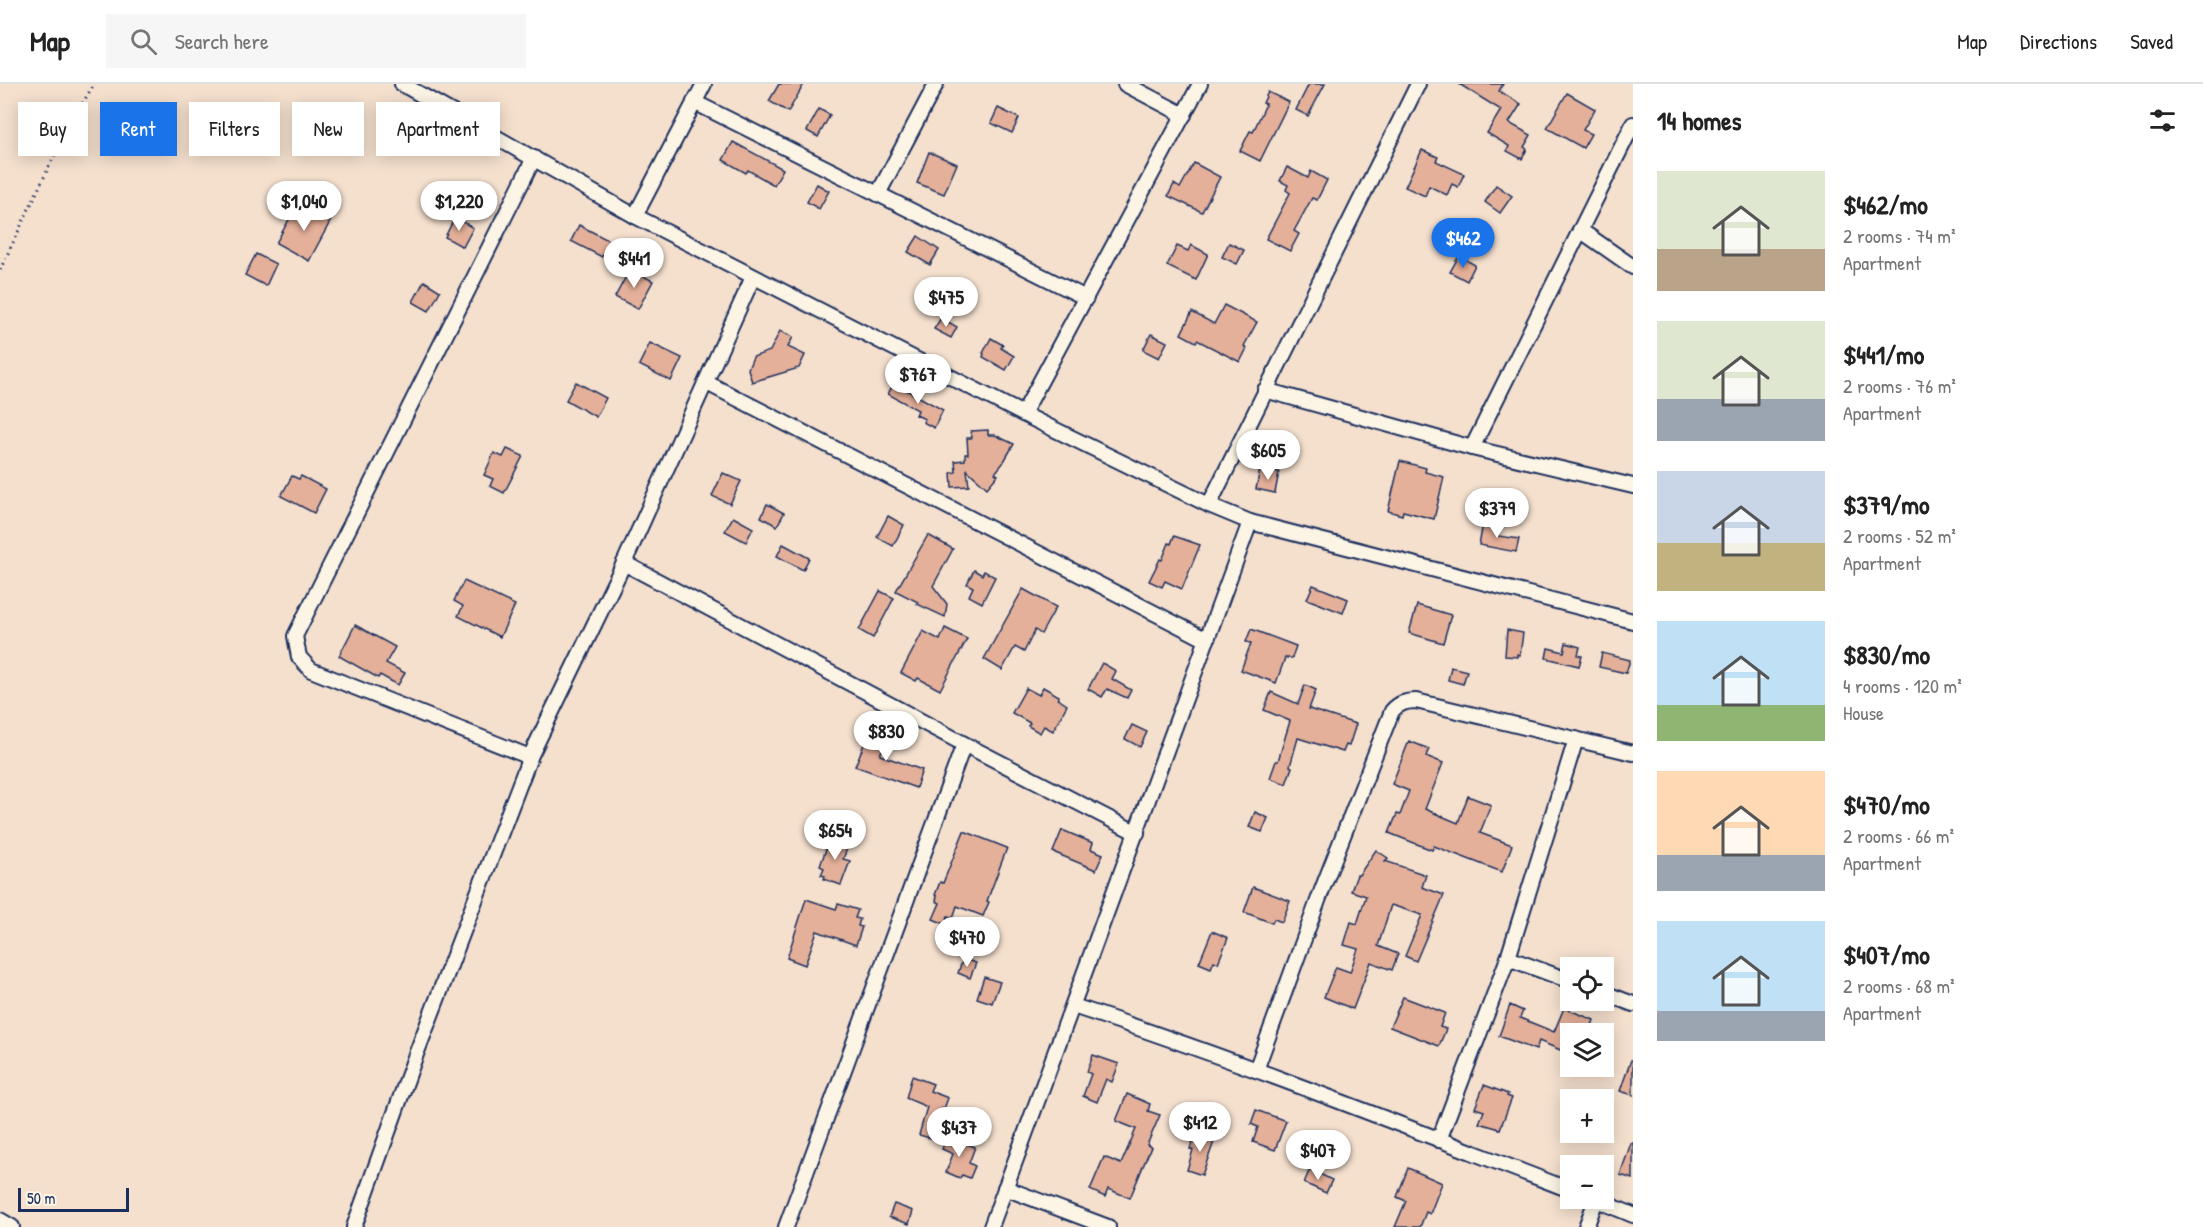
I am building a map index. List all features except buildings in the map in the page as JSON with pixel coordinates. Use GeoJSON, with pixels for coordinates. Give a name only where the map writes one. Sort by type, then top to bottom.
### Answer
{"type":"FeatureCollection","features":[{"type":"Feature","properties":{"kind":"street"},"geometry":{"type":"LineString","coordinates":[[403,84],[635,216],[1023,414],[1209,505],[1250,522],[1633,621]]}},
{"type":"Feature","properties":{"kind":"street"},"geometry":{"type":"LineString","coordinates":[[635,216],[704,84]]}},
{"type":"Feature","properties":{"kind":"street"},"geometry":{"type":"LineString","coordinates":[[878,194],[936,84]]}},
{"type":"Feature","properties":{"kind":"street"},"geometry":{"type":"LineString","coordinates":[[1125,84],[1184,115]]}},
{"type":"Feature","properties":{"kind":"street"},"geometry":{"type":"LineString","coordinates":[[1023,414],[1200,84]]}},
{"type":"Feature","properties":{"kind":"street"},"geometry":{"type":"LineString","coordinates":[[1209,505],[1418,84]]}},
{"type":"Feature","properties":{"kind":"street"},"geometry":{"type":"LineString","coordinates":[[694,102],[1086,298]]}},
{"type":"Feature","properties":{"kind":"street"},"geometry":{"type":"LineString","coordinates":[[1472,448],[1633,124]]}},
{"type":"Feature","properties":{"kind":"street"},"geometry":{"type":"LineString","coordinates":[[530,757],[311,670],[299,657],[295,636],[534,158]]}},
{"type":"Feature","properties":{"kind":"street"},"geometry":{"type":"LineString","coordinates":[[1580,230],[1633,267]]}},
{"type":"Feature","properties":{"kind":"street"},"geometry":{"type":"LineString","coordinates":[[354,1227],[530,757],[624,563],[753,277]]}},
{"type":"Feature","properties":{"kind":"street"},"geometry":{"type":"LineString","coordinates":[[707,383],[1207,640]]}},
{"type":"Feature","properties":{"kind":"street"},"geometry":{"type":"LineString","coordinates":[[1265,390],[1472,448],[1633,486]]}},
{"type":"Feature","properties":{"kind":"street"},"geometry":{"type":"LineString","coordinates":[[991,1227],[1250,522]]}},
{"type":"Feature","properties":{"kind":"street"},"geometry":{"type":"LineString","coordinates":[[624,563],[964,744],[1137,833]]}},
{"type":"Feature","properties":{"kind":"street"},"geometry":{"type":"LineString","coordinates":[[1256,1070],[1350,816],[1392,711],[1396,707],[1408,701],[1416,701],[1633,753]]}},
{"type":"Feature","properties":{"kind":"street"},"geometry":{"type":"LineString","coordinates":[[1439,1140],[1509,958],[1576,739]]}},
{"type":"Feature","properties":{"kind":"street"},"geometry":{"type":"LineString","coordinates":[[786,1227],[964,744]]}},
{"type":"Feature","properties":{"kind":"street"},"geometry":{"type":"LineString","coordinates":[[1509,958],[1560,977]]}},
{"type":"Feature","properties":{"kind":"street"},"geometry":{"type":"LineString","coordinates":[[1614,997],[1633,1004]]}},
{"type":"Feature","properties":{"kind":"street"},"geometry":{"type":"LineString","coordinates":[[1073,1006],[1157,1033],[1560,1186]]}},
{"type":"Feature","properties":{"kind":"street"},"geometry":{"type":"LineString","coordinates":[[1005,1188],[1108,1227]]}},
{"type":"Feature","properties":{"kind":"street"},"geometry":{"type":"LineString","coordinates":[[1614,1207],[1633,1215]]}},
{"type":"Feature","properties":{"kind":"street"},"geometry":{"type":"LineString","coordinates":[[1586,1227],[1591,1209]]}},
{"type":"Feature","properties":{"kind":"street"},"geometry":{"type":"LineString","coordinates":[[0,1220],[12,1227]]}},
{"type":"Feature","properties":{"kind":"path"},"geometry":{"type":"LineString","coordinates":[[0,270],[65,133],[94,84]]}}]}
